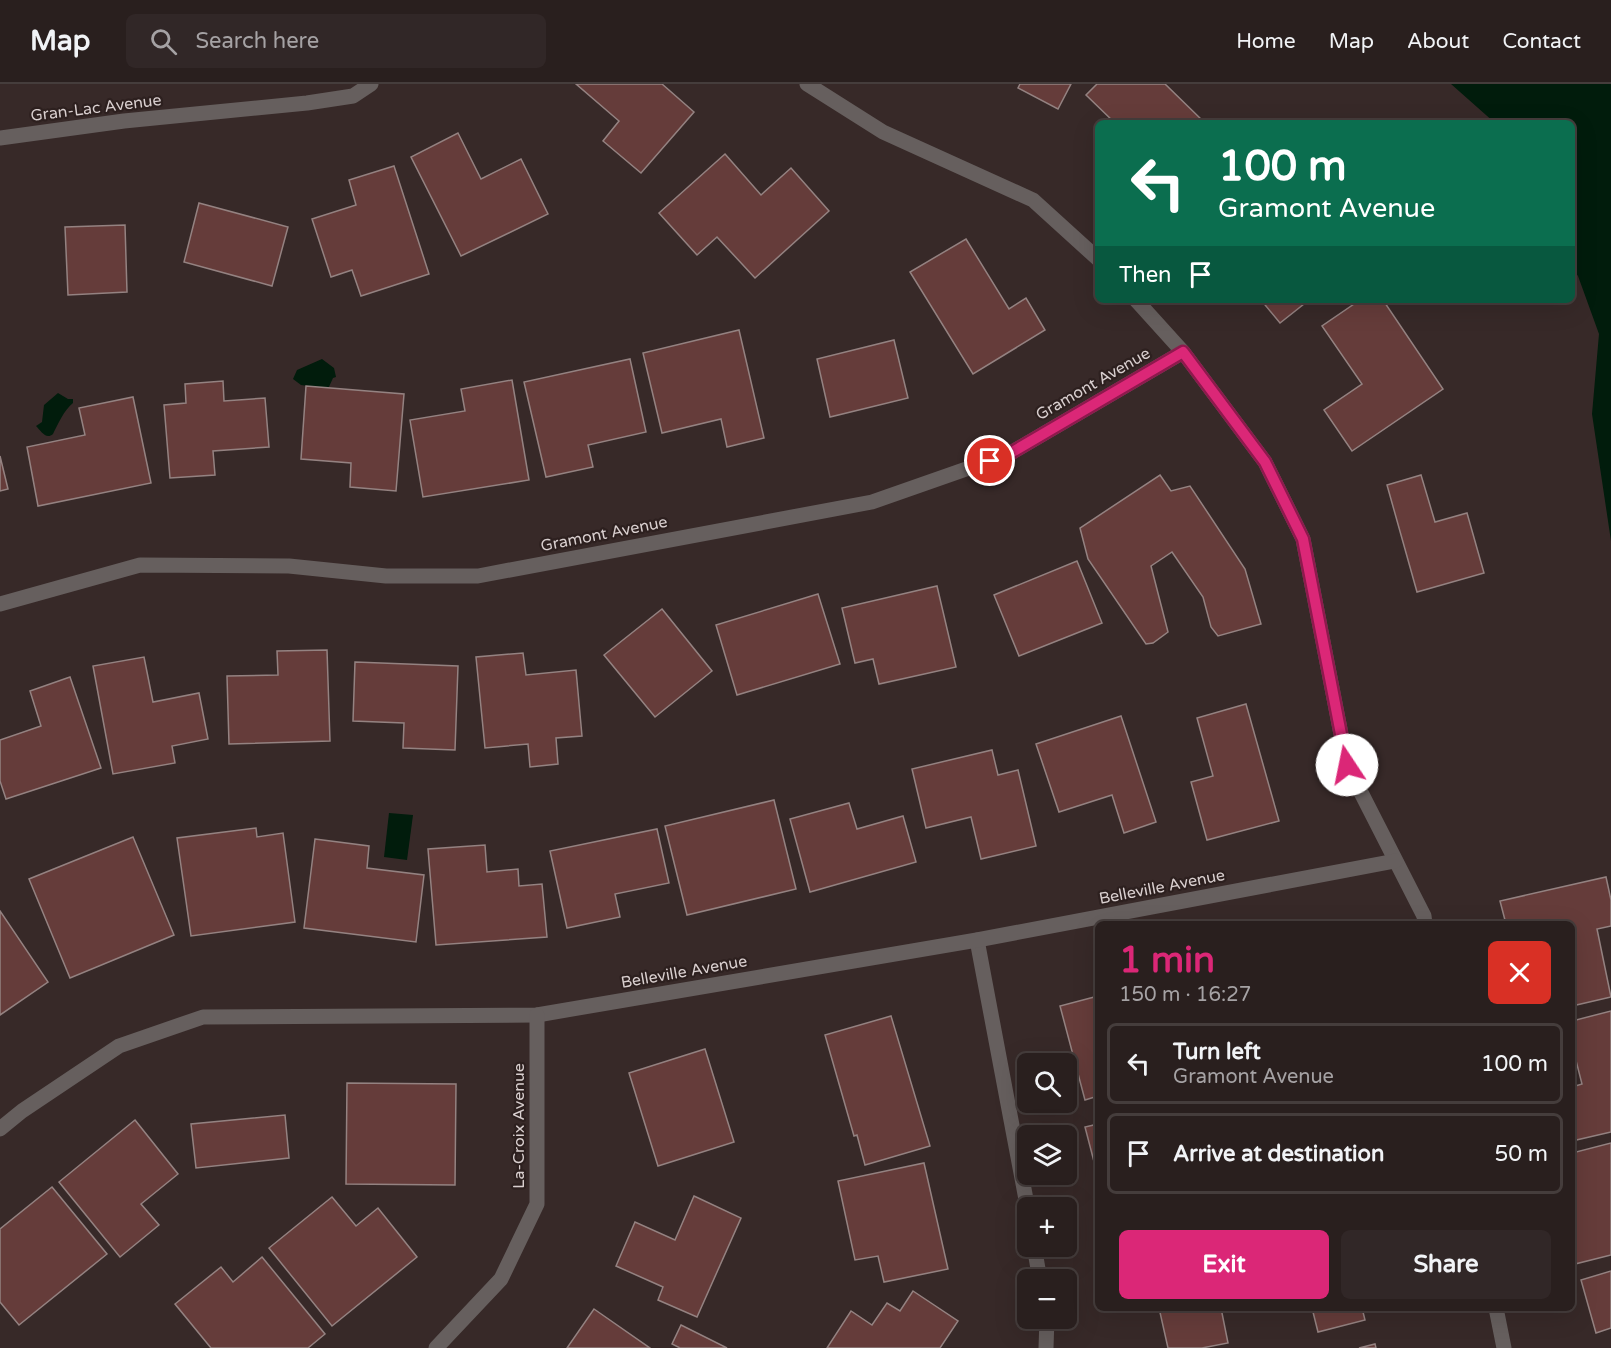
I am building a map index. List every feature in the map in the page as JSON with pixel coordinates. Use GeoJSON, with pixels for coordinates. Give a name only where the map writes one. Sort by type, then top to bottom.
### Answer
{"type":"FeatureCollection","features":[{"type":"Feature","properties":{"kind":"street","name":"Gran-Lac Avenue"},"geometry":{"type":"LineString","coordinates":[[0,138],[124,121],[307,104],[352,96],[371,84]]}},
{"type":"Feature","properties":{"kind":"street"},"geometry":{"type":"LineString","coordinates":[[807,84],[883,132],[1034,200],[1095,256]]}},
{"type":"Feature","properties":{"kind":"street"},"geometry":{"type":"LineString","coordinates":[[1139,303],[1183,352],[1265,462],[1303,539],[1347,765],[1425,921]]}},
{"type":"Feature","properties":{"kind":"street","name":"Gramont Avenue"},"geometry":{"type":"LineString","coordinates":[[0,604],[140,565],[289,566],[386,576],[478,576],[872,502],[1009,454],[1183,352]]}},
{"type":"Feature","properties":{"kind":"street","name":"Belleville Avenue"},"geometry":{"type":"LineString","coordinates":[[0,1129],[22,1111],[119,1046],[203,1017],[537,1015],[977,940],[1395,861]]}},
{"type":"Feature","properties":{"kind":"street"},"geometry":{"type":"LineString","coordinates":[[977,940],[1026,1197]]}},
{"type":"Feature","properties":{"kind":"street","name":"La-Croix Avenue"},"geometry":{"type":"LineString","coordinates":[[436,1348],[501,1279],[537,1204],[537,1015]]}},
{"type":"Feature","properties":{"kind":"street"},"geometry":{"type":"LineString","coordinates":[[1497,1311],[1504,1348]]}},
{"type":"Feature","properties":{"kind":"street"},"geometry":{"type":"LineString","coordinates":[[1046,1348],[1047,1329]]}},
{"type":"Feature","properties":{"kind":"shaded area"},"geometry":{"type":"Polygon","coordinates":[[[1451,84],[1611,84],[1611,541],[1592,414],[1599,334],[1575,272],[1575,120],[1492,120],[1451,84]]]}},
{"type":"Feature","properties":{"kind":"shaded area"},"geometry":{"type":"Polygon","coordinates":[[[322,359],[334,368],[336,377],[333,378],[328,389],[301,385],[293,379],[297,370],[322,359]]]}},
{"type":"Feature","properties":{"kind":"shaded area"},"geometry":{"type":"Polygon","coordinates":[[[58,393],[68,399],[73,399],[73,403],[64,413],[53,434],[48,436],[36,426],[42,422],[44,405],[58,393]]]}},
{"type":"Feature","properties":{"kind":"shaded area"},"geometry":{"type":"Polygon","coordinates":[[[389,813],[413,815],[407,860],[384,857],[389,813]]]}},
{"type":"Feature","properties":{"kind":"building"},"geometry":{"type":"Polygon","coordinates":[[[576,84],[662,84],[694,112],[641,173],[603,141],[619,121],[576,84]]]}},
{"type":"Feature","properties":{"kind":"building"},"geometry":{"type":"Polygon","coordinates":[[[1020,84],[1071,84],[1058,109],[1018,88],[1020,84]]]}},
{"type":"Feature","properties":{"kind":"building"},"geometry":{"type":"Polygon","coordinates":[[[1097,84],[1165,84],[1202,120],[1112,120],[1086,95],[1097,84]]]}},
{"type":"Feature","properties":{"kind":"building"},"geometry":{"type":"Polygon","coordinates":[[[458,133],[481,179],[521,159],[548,214],[461,256],[411,157],[458,133]]]}},
{"type":"Feature","properties":{"kind":"building"},"geometry":{"type":"Polygon","coordinates":[[[725,154],[761,195],[791,168],[829,211],[755,278],[717,237],[697,255],[659,213],[725,154]]]}},
{"type":"Feature","properties":{"kind":"building"},"geometry":{"type":"Polygon","coordinates":[[[394,166],[429,274],[361,296],[352,270],[331,277],[312,219],[356,205],[349,180],[394,166]]]}},
{"type":"Feature","properties":{"kind":"building"},"geometry":{"type":"Polygon","coordinates":[[[199,203],[288,227],[272,286],[184,262],[199,203]]]}},
{"type":"Feature","properties":{"kind":"building"},"geometry":{"type":"Polygon","coordinates":[[[125,225],[127,292],[68,295],[65,227],[125,225]]]}},
{"type":"Feature","properties":{"kind":"building"},"geometry":{"type":"Polygon","coordinates":[[[966,239],[1009,309],[1026,298],[1045,330],[973,374],[910,272],[966,239]]]}},
{"type":"Feature","properties":{"kind":"building"},"geometry":{"type":"Polygon","coordinates":[[[1263,303],[1305,303],[1280,323],[1263,303]]]}},
{"type":"Feature","properties":{"kind":"building"},"geometry":{"type":"Polygon","coordinates":[[[1356,303],[1385,303],[1443,389],[1352,451],[1324,410],[1362,384],[1322,326],[1356,303]]]}},
{"type":"Feature","properties":{"kind":"building"},"geometry":{"type":"Polygon","coordinates":[[[739,330],[764,438],[727,447],[721,419],[662,433],[643,353],[739,330]]]}},
{"type":"Feature","properties":{"kind":"building"},"geometry":{"type":"Polygon","coordinates":[[[894,340],[908,398],[830,417],[817,359],[894,340]]]}},
{"type":"Feature","properties":{"kind":"building"},"geometry":{"type":"Polygon","coordinates":[[[630,359],[646,432],[588,445],[593,467],[546,477],[524,382],[630,359]]]}},
{"type":"Feature","properties":{"kind":"building"},"geometry":{"type":"Polygon","coordinates":[[[512,380],[529,480],[423,497],[410,420],[465,411],[461,389],[512,380]]]}},
{"type":"Feature","properties":{"kind":"building"},"geometry":{"type":"Polygon","coordinates":[[[223,381],[224,401],[265,398],[269,447],[213,451],[215,475],[170,478],[164,405],[186,403],[185,384],[223,381]]]}},
{"type":"Feature","properties":{"kind":"building"},"geometry":{"type":"Polygon","coordinates":[[[306,386],[404,394],[396,491],[350,487],[351,463],[301,459],[306,386]]]}},
{"type":"Feature","properties":{"kind":"building"},"geometry":{"type":"Polygon","coordinates":[[[133,397],[151,483],[38,506],[27,447],[85,435],[79,408],[133,397]]]}},
{"type":"Feature","properties":{"kind":"building"},"geometry":{"type":"Polygon","coordinates":[[[0,456],[8,489],[0,491],[0,456]]]}},
{"type":"Feature","properties":{"kind":"building"},"geometry":{"type":"Polygon","coordinates":[[[1160,475],[1171,491],[1190,486],[1245,569],[1261,624],[1218,636],[1211,627],[1203,597],[1172,552],[1151,566],[1168,632],[1153,643],[1146,644],[1088,559],[1080,528],[1160,475]]]}},
{"type":"Feature","properties":{"kind":"building"},"geometry":{"type":"Polygon","coordinates":[[[1421,475],[1435,522],[1467,513],[1484,573],[1417,592],[1387,485],[1421,475]]]}},
{"type":"Feature","properties":{"kind":"building"},"geometry":{"type":"Polygon","coordinates":[[[1077,561],[1102,623],[1019,656],[994,595],[1077,561]]]}},
{"type":"Feature","properties":{"kind":"building"},"geometry":{"type":"Polygon","coordinates":[[[937,586],[956,667],[879,684],[873,659],[855,663],[842,608],[937,586]]]}},
{"type":"Feature","properties":{"kind":"building"},"geometry":{"type":"Polygon","coordinates":[[[818,594],[840,664],[737,695],[716,625],[818,594]]]}},
{"type":"Feature","properties":{"kind":"building"},"geometry":{"type":"Polygon","coordinates":[[[662,609],[712,671],[655,717],[604,655],[662,609]]]}},
{"type":"Feature","properties":{"kind":"building"},"geometry":{"type":"Polygon","coordinates":[[[327,650],[330,741],[229,744],[227,676],[278,675],[277,651],[327,650]]]}},
{"type":"Feature","properties":{"kind":"building"},"geometry":{"type":"Polygon","coordinates":[[[523,653],[526,675],[576,670],[582,736],[556,738],[558,764],[530,767],[528,744],[485,748],[476,657],[523,653]]]}},
{"type":"Feature","properties":{"kind":"building"},"geometry":{"type":"Polygon","coordinates":[[[144,657],[153,702],[199,693],[208,739],[172,746],[175,763],[113,774],[93,666],[144,657]]]}},
{"type":"Feature","properties":{"kind":"building"},"geometry":{"type":"Polygon","coordinates":[[[355,662],[458,666],[455,750],[403,748],[404,723],[353,721],[355,662]]]}},
{"type":"Feature","properties":{"kind":"building"},"geometry":{"type":"Polygon","coordinates":[[[70,677],[101,768],[6,799],[0,781],[0,740],[41,726],[30,691],[70,677]]]}},
{"type":"Feature","properties":{"kind":"building"},"geometry":{"type":"Polygon","coordinates":[[[1246,704],[1279,821],[1207,840],[1191,782],[1213,776],[1197,718],[1246,704]]]}},
{"type":"Feature","properties":{"kind":"building"},"geometry":{"type":"Polygon","coordinates":[[[1121,716],[1156,822],[1124,833],[1112,795],[1059,812],[1036,744],[1121,716]]]}},
{"type":"Feature","properties":{"kind":"building"},"geometry":{"type":"Polygon","coordinates":[[[992,750],[998,775],[1018,770],[1036,846],[981,859],[971,817],[926,828],[912,769],[992,750]]]}},
{"type":"Feature","properties":{"kind":"building"},"geometry":{"type":"Polygon","coordinates":[[[774,800],[796,889],[687,915],[665,826],[774,800]]]}},
{"type":"Feature","properties":{"kind":"building"},"geometry":{"type":"Polygon","coordinates":[[[849,803],[857,829],[903,816],[916,862],[810,892],[790,819],[849,803]]]}},
{"type":"Feature","properties":{"kind":"building"},"geometry":{"type":"Polygon","coordinates":[[[256,828],[257,837],[283,833],[295,922],[191,936],[177,838],[256,828]]]}},
{"type":"Feature","properties":{"kind":"building"},"geometry":{"type":"Polygon","coordinates":[[[657,829],[669,883],[615,894],[620,917],[567,928],[550,851],[657,829]]]}},
{"type":"Feature","properties":{"kind":"building"},"geometry":{"type":"Polygon","coordinates":[[[133,837],[174,935],[70,978],[29,879],[133,837]]]}},
{"type":"Feature","properties":{"kind":"building"},"geometry":{"type":"Polygon","coordinates":[[[315,839],[369,846],[367,868],[424,875],[416,942],[304,928],[315,839]]]}},
{"type":"Feature","properties":{"kind":"building"},"geometry":{"type":"Polygon","coordinates":[[[485,845],[487,872],[518,869],[519,886],[542,884],[547,937],[436,945],[428,849],[485,845]]]}},
{"type":"Feature","properties":{"kind":"building"},"geometry":{"type":"Polygon","coordinates":[[[1606,877],[1611,900],[1611,926],[1597,929],[1611,997],[1575,1005],[1575,921],[1505,921],[1500,901],[1606,877]]]}},
{"type":"Feature","properties":{"kind":"building"},"geometry":{"type":"Polygon","coordinates":[[[0,911],[48,982],[0,1015],[0,911]]]}},
{"type":"Feature","properties":{"kind":"building"},"geometry":{"type":"Polygon","coordinates":[[[1095,997],[1095,1097],[1085,1100],[1077,1070],[1077,1053],[1072,1053],[1060,1006],[1095,997]]]}},
{"type":"Feature","properties":{"kind":"building"},"geometry":{"type":"Polygon","coordinates":[[[1611,1011],[1611,1132],[1575,1140],[1575,1086],[1582,1084],[1575,1057],[1575,1020],[1611,1011]]]}},
{"type":"Feature","properties":{"kind":"building"},"geometry":{"type":"Polygon","coordinates":[[[891,1016],[930,1146],[865,1165],[857,1135],[854,1136],[825,1035],[891,1016]]]}},
{"type":"Feature","properties":{"kind":"building"},"geometry":{"type":"Polygon","coordinates":[[[705,1049],[734,1142],[658,1166],[629,1073],[705,1049]]]}},
{"type":"Feature","properties":{"kind":"building"},"geometry":{"type":"Polygon","coordinates":[[[347,1083],[456,1084],[455,1185],[346,1184],[347,1083]]]}},
{"type":"Feature","properties":{"kind":"building"},"geometry":{"type":"Polygon","coordinates":[[[285,1115],[289,1158],[196,1168],[191,1124],[285,1115]]]}},
{"type":"Feature","properties":{"kind":"building"},"geometry":{"type":"Polygon","coordinates":[[[135,1120],[178,1174],[141,1204],[159,1225],[120,1257],[59,1182],[135,1120]]]}},
{"type":"Feature","properties":{"kind":"building"},"geometry":{"type":"Polygon","coordinates":[[[1095,1125],[1095,1165],[1085,1127],[1095,1125]]]}},
{"type":"Feature","properties":{"kind":"building"},"geometry":{"type":"Polygon","coordinates":[[[1611,1143],[1611,1255],[1575,1264],[1575,1152],[1611,1143]]]}},
{"type":"Feature","properties":{"kind":"building"},"geometry":{"type":"Polygon","coordinates":[[[924,1163],[948,1269],[884,1282],[878,1256],[855,1260],[838,1181],[924,1163]]]}},
{"type":"Feature","properties":{"kind":"building"},"geometry":{"type":"Polygon","coordinates":[[[52,1187],[107,1254],[19,1325],[0,1302],[0,1229],[52,1187]]]}},
{"type":"Feature","properties":{"kind":"building"},"geometry":{"type":"Polygon","coordinates":[[[694,1196],[741,1218],[697,1317],[658,1300],[663,1287],[616,1266],[635,1222],[675,1240],[694,1196]]]}},
{"type":"Feature","properties":{"kind":"building"},"geometry":{"type":"Polygon","coordinates":[[[332,1197],[356,1226],[378,1208],[417,1257],[332,1326],[269,1248],[332,1197]]]}},
{"type":"Feature","properties":{"kind":"building"},"geometry":{"type":"Polygon","coordinates":[[[262,1257],[325,1334],[308,1348],[211,1348],[175,1304],[221,1267],[233,1282],[262,1257]]]}},
{"type":"Feature","properties":{"kind":"building"},"geometry":{"type":"Polygon","coordinates":[[[1611,1271],[1611,1328],[1596,1333],[1581,1280],[1611,1271]]]}},
{"type":"Feature","properties":{"kind":"building"},"geometry":{"type":"Polygon","coordinates":[[[913,1291],[958,1321],[940,1348],[827,1348],[851,1311],[872,1325],[887,1303],[900,1311],[913,1291]]]}},
{"type":"Feature","properties":{"kind":"building"},"geometry":{"type":"Polygon","coordinates":[[[594,1309],[650,1348],[567,1348],[594,1309]]]}},
{"type":"Feature","properties":{"kind":"building"},"geometry":{"type":"Polygon","coordinates":[[[1160,1311],[1222,1311],[1228,1343],[1202,1348],[1168,1348],[1160,1311]]]}},
{"type":"Feature","properties":{"kind":"building"},"geometry":{"type":"Polygon","coordinates":[[[1313,1311],[1363,1311],[1365,1320],[1318,1332],[1313,1311]]]}},
{"type":"Feature","properties":{"kind":"building"},"geometry":{"type":"Polygon","coordinates":[[[681,1325],[727,1348],[680,1348],[672,1344],[681,1325]]]}},
{"type":"Feature","properties":{"kind":"building"},"geometry":{"type":"Polygon","coordinates":[[[1375,1344],[1376,1348],[1359,1348],[1375,1344]]]}},
{"type":"Feature","properties":{"kind":"route"},"geometry":{"type":"LineString","coordinates":[[990,461],[1009,454],[1183,352],[1265,462],[1303,539],[1347,765]]}}]}
